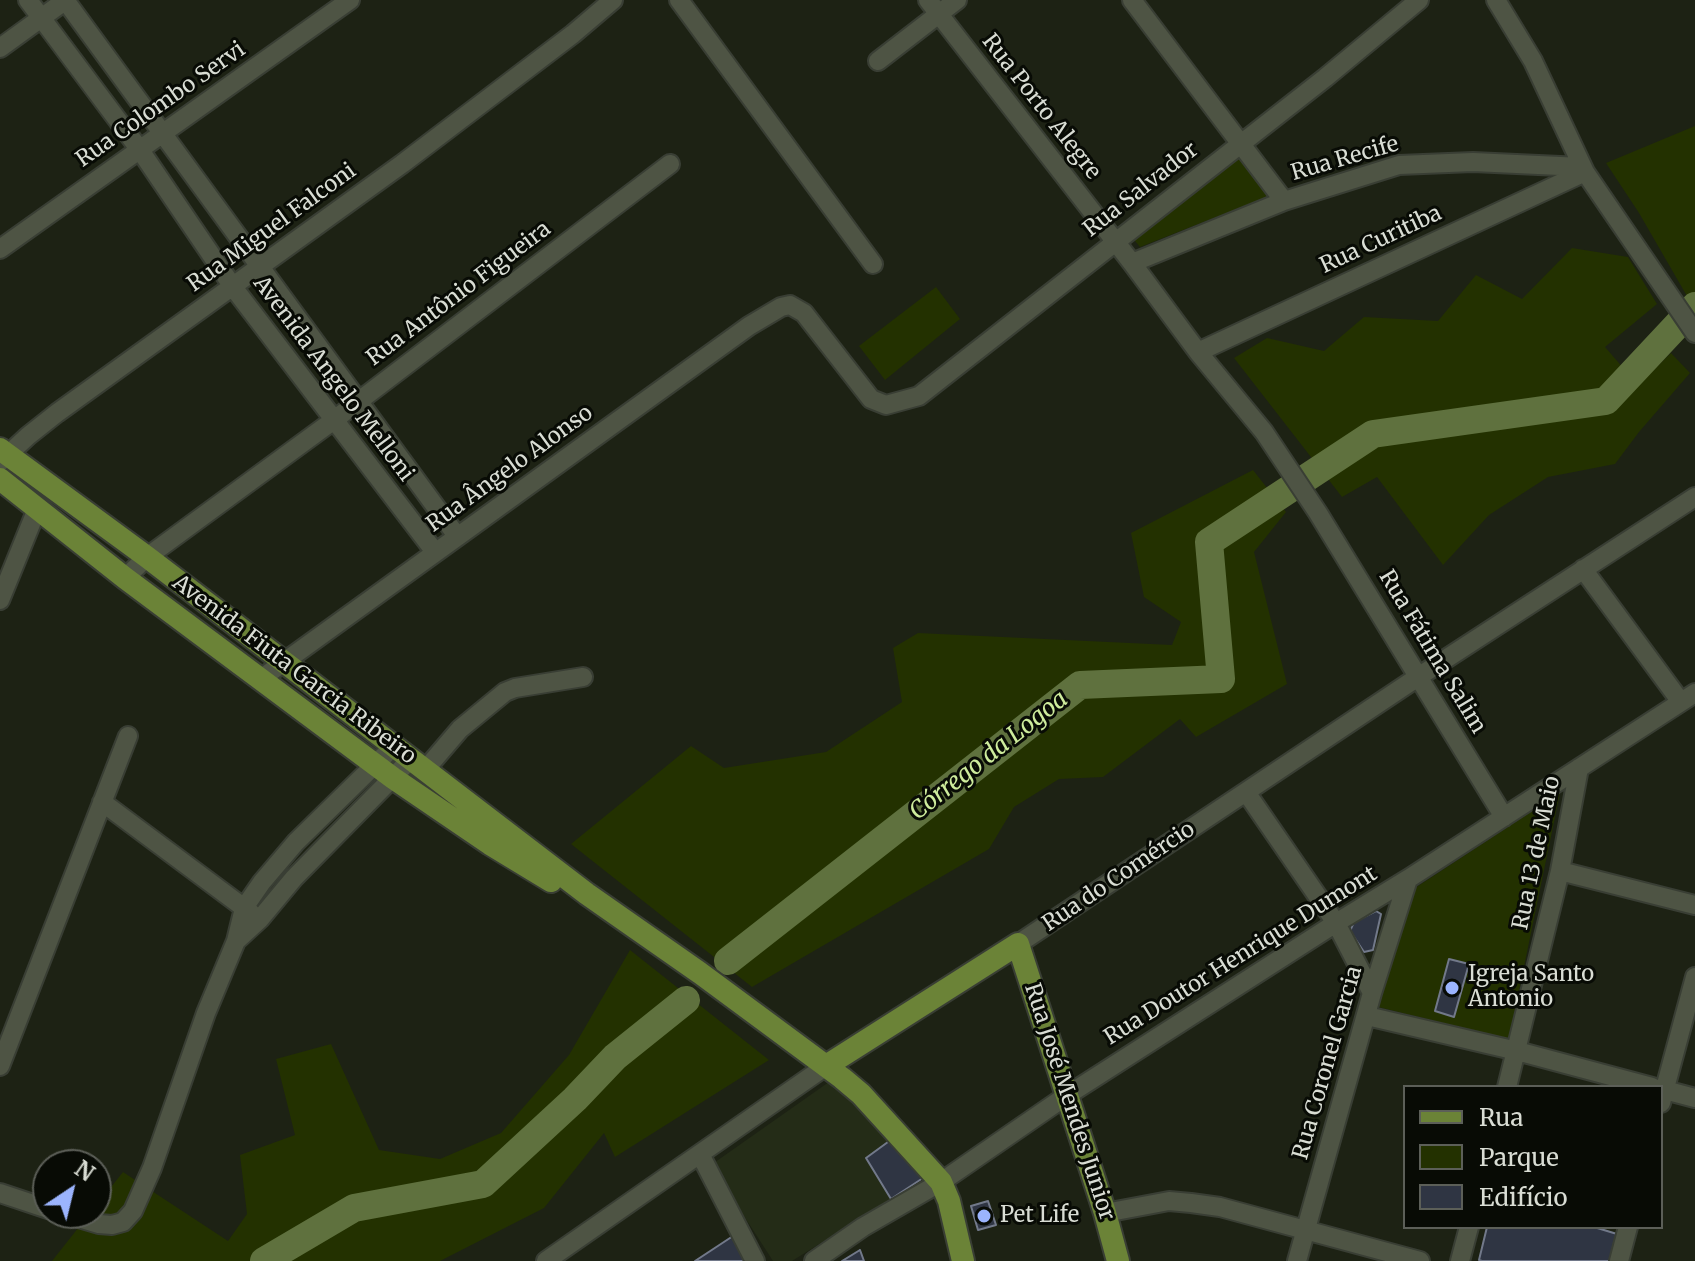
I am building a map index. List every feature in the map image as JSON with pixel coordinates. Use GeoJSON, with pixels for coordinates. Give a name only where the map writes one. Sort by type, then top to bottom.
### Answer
{"type":"FeatureCollection","features":[{"type":"Feature","properties":{"kind":"main road","name":"Avenida Fiuta Garcia Ribeiro"},"geometry":{"type":"LineString","coordinates":[[2,455],[147,557],[587,894],[826,1066],[861,1094],[941,1182]]}},
{"type":"Feature","properties":{"kind":"main road","name":"Avenida Fiuta Garcia Ribeiro"},"geometry":{"type":"LineString","coordinates":[[0,479],[125,578],[393,778],[542,877],[587,894]]}},
{"type":"Feature","properties":{"kind":"main road"},"geometry":{"type":"LineString","coordinates":[[439,810],[453,792]]}},
{"type":"Feature","properties":{"kind":"main road","name":"Rua do Comércio"},"geometry":{"type":"LineString","coordinates":[[826,1066],[1018,944]]}},
{"type":"Feature","properties":{"kind":"main road","name":"Rua José Mendes Junior"},"geometry":{"type":"LineString","coordinates":[[1018,944],[1118,1261]]}},
{"type":"Feature","properties":{"kind":"main road"},"geometry":{"type":"LineString","coordinates":[[941,1182],[949,1201],[963,1261]]}},
{"type":"Feature","properties":{"kind":"street","name":"Avenida Angelo Melloni"},"geometry":{"type":"LineString","coordinates":[[28,0],[140,150],[233,287],[435,552]]}},
{"type":"Feature","properties":{"kind":"street","name":"Avenida Angelo Melloni"},"geometry":{"type":"LineString","coordinates":[[66,0],[457,536]]}},
{"type":"Feature","properties":{"kind":"street"},"geometry":{"type":"LineString","coordinates":[[0,48],[66,0]]}},
{"type":"Feature","properties":{"kind":"street","name":"Rua Colombo Servi"},"geometry":{"type":"LineString","coordinates":[[0,249],[350,0]]}},
{"type":"Feature","properties":{"kind":"street","name":"Rua Miguel Falconi"},"geometry":{"type":"LineString","coordinates":[[2,455],[260,268],[573,34],[613,0]]}},
{"type":"Feature","properties":{"kind":"street"},"geometry":{"type":"LineString","coordinates":[[679,0],[873,264]]}},
{"type":"Feature","properties":{"kind":"street"},"geometry":{"type":"LineString","coordinates":[[878,61],[933,7],[957,0]]}},
{"type":"Feature","properties":{"kind":"street"},"geometry":{"type":"LineString","coordinates":[[1132,0],[1284,201]]}},
{"type":"Feature","properties":{"kind":"street","name":"Rua Salvador"},"geometry":{"type":"LineString","coordinates":[[790,305],[812,322],[871,399],[886,405],[919,396],[1419,0]]}},
{"type":"Feature","properties":{"kind":"street"},"geometry":{"type":"LineString","coordinates":[[1496,0],[1533,61],[1583,170],[1695,333]]}},
{"type":"Feature","properties":{"kind":"street","name":"Rua Porto Alegre"},"geometry":{"type":"LineString","coordinates":[[933,7],[1198,352],[1264,432]]}},
{"type":"Feature","properties":{"kind":"street","name":"Rua Recife"},"geometry":{"type":"LineString","coordinates":[[1132,263],[1284,201],[1399,165],[1473,162],[1583,170]]}},
{"type":"Feature","properties":{"kind":"street","name":"Rua Antônio Figueira"},"geometry":{"type":"LineString","coordinates":[[125,578],[147,557],[334,420],[670,164]]}},
{"type":"Feature","properties":{"kind":"street","name":"Rua Curitiba"},"geometry":{"type":"LineString","coordinates":[[1198,352],[1583,170]]}},
{"type":"Feature","properties":{"kind":"street","name":"Rua Ângelo Alonso"},"geometry":{"type":"LineString","coordinates":[[262,678],[749,326],[790,305]]}},
{"type":"Feature","properties":{"kind":"street","name":"Rua Fátima Salim"},"geometry":{"type":"LineString","coordinates":[[1264,432],[1318,513],[1504,817]]}},
{"type":"Feature","properties":{"kind":"street","name":"Rua do Comércio"},"geometry":{"type":"LineString","coordinates":[[1018,944],[1418,677],[1695,497]]}},
{"type":"Feature","properties":{"kind":"street"},"geometry":{"type":"LineString","coordinates":[[0,600],[37,509]]}},
{"type":"Feature","properties":{"kind":"street"},"geometry":{"type":"LineString","coordinates":[[1583,569],[1688,697]]}},
{"type":"Feature","properties":{"kind":"street"},"geometry":{"type":"LineString","coordinates":[[236,941],[410,758],[460,729],[505,692],[583,677]]}},
{"type":"Feature","properties":{"kind":"street","name":"Rua Doutor Henrique Dumont"},"geometry":{"type":"LineString","coordinates":[[814,1261],[863,1227],[941,1182],[1066,1096],[1688,697]]}},
{"type":"Feature","properties":{"kind":"street"},"geometry":{"type":"LineString","coordinates":[[0,1066],[128,736]]}},
{"type":"Feature","properties":{"kind":"street"},"geometry":{"type":"LineString","coordinates":[[112,1223],[123,1222],[141,1197],[206,1013],[236,941],[244,908],[296,842],[375,764],[410,758]]}},
{"type":"Feature","properties":{"kind":"street","name":"Rua 13 de Maio"},"geometry":{"type":"LineString","coordinates":[[1508,1085],[1560,871],[1579,768]]}},
{"type":"Feature","properties":{"kind":"street"},"geometry":{"type":"LineString","coordinates":[[1246,792],[1336,923],[1372,993]]}},
{"type":"Feature","properties":{"kind":"street"},"geometry":{"type":"LineString","coordinates":[[102,802],[260,919]]}},
{"type":"Feature","properties":{"kind":"street"},"geometry":{"type":"LineString","coordinates":[[1560,871],[1695,905]]}},
{"type":"Feature","properties":{"kind":"street","name":"Rua Coronel Garcia"},"geometry":{"type":"LineString","coordinates":[[1297,1261],[1372,993],[1408,879]]}},
{"type":"Feature","properties":{"kind":"street"},"geometry":{"type":"LineString","coordinates":[[1662,1085],[1695,977]]}},
{"type":"Feature","properties":{"kind":"street"},"geometry":{"type":"LineString","coordinates":[[1367,1016],[1517,1051],[1633,1085]]}},
{"type":"Feature","properties":{"kind":"street","name":"Rua do Comércio"},"geometry":{"type":"LineString","coordinates":[[552,1259],[826,1066]]}},
{"type":"Feature","properties":{"kind":"street"},"geometry":{"type":"LineString","coordinates":[[1663,1093],[1695,1098]]}},
{"type":"Feature","properties":{"kind":"street"},"geometry":{"type":"LineString","coordinates":[[700,1154],[755,1261]]}},
{"type":"Feature","properties":{"kind":"street"},"geometry":{"type":"LineString","coordinates":[[0,1193],[32,1204]]}},
{"type":"Feature","properties":{"kind":"street"},"geometry":{"type":"LineString","coordinates":[[1105,1213],[1169,1201],[1220,1207],[1420,1261]]}},
{"type":"Feature","properties":{"kind":"street"},"geometry":{"type":"LineString","coordinates":[[1460,1261],[1468,1229]]}},
{"type":"Feature","properties":{"kind":"street"},"geometry":{"type":"LineString","coordinates":[[1619,1261],[1627,1229]]}},
{"type":"Feature","properties":{"kind":"shaded area"},"geometry":{"type":"Polygon","coordinates":[[[836,1077],[892,1139],[866,1158],[891,1199],[792,1261],[773,1261],[711,1165],[836,1077]]]}},
{"type":"Feature","properties":{"kind":"green space"},"geometry":{"type":"Polygon","coordinates":[[[1695,126],[1695,310],[1606,163],[1695,126]]]}},
{"type":"Feature","properties":{"kind":"green space"},"geometry":{"type":"Polygon","coordinates":[[[1244,151],[1272,195],[1140,247],[1131,236],[1244,151]]]}},
{"type":"Feature","properties":{"kind":"green space"},"geometry":{"type":"Polygon","coordinates":[[[1572,248],[1628,257],[1657,304],[1605,347],[1638,385],[1671,353],[1690,373],[1615,464],[1548,477],[1489,515],[1443,565],[1377,477],[1342,497],[1234,358],[1267,338],[1324,351],[1364,317],[1438,321],[1476,275],[1522,299],[1572,248]]]}},
{"type":"Feature","properties":{"kind":"green space"},"geometry":{"type":"Polygon","coordinates":[[[936,287],[960,319],[885,380],[859,346],[936,287]]]}},
{"type":"Feature","properties":{"kind":"green space"},"geometry":{"type":"Polygon","coordinates":[[[1253,470],[1286,512],[1254,552],[1287,684],[1196,737],[1180,719],[1103,777],[1059,779],[1014,807],[989,849],[752,987],[571,844],[691,746],[724,768],[826,752],[902,702],[893,648],[918,633],[1172,645],[1181,622],[1144,597],[1131,533],[1253,470]]]}},
{"type":"Feature","properties":{"kind":"green space"},"geometry":{"type":"Polygon","coordinates":[[[1560,793],[1509,1039],[1378,1007],[1415,888],[1560,793]]]}},
{"type":"Feature","properties":{"kind":"green space"},"geometry":{"type":"Polygon","coordinates":[[[630,950],[769,1060],[615,1157],[604,1133],[544,1208],[440,1261],[52,1261],[77,1229],[112,1229],[112,1186],[123,1172],[228,1241],[247,1214],[240,1155],[295,1135],[276,1059],[331,1044],[379,1150],[440,1159],[501,1133],[569,1055],[630,950]]]}},
{"type":"Feature","properties":{"kind":"building"},"geometry":{"type":"Polygon","coordinates":[[[1376,911],[1381,914],[1373,950],[1364,952],[1350,931],[1354,922],[1376,911]]]}},
{"type":"Feature","properties":{"kind":"building","name":"Igreja Santo Antonio"},"geometry":{"type":"Polygon","coordinates":[[[1449,959],[1469,964],[1454,1017],[1435,1011],[1449,959]]]}},
{"type":"Feature","properties":{"kind":"building"},"geometry":{"type":"Polygon","coordinates":[[[892,1139],[923,1178],[891,1199],[866,1158],[892,1139]]]}},
{"type":"Feature","properties":{"kind":"building","name":"Pet Life"},"geometry":{"type":"Polygon","coordinates":[[[988,1201],[996,1225],[978,1230],[971,1206],[988,1201]]]}},
{"type":"Feature","properties":{"kind":"building"},"geometry":{"type":"Polygon","coordinates":[[[1487,1229],[1601,1229],[1617,1234],[1611,1261],[1479,1260],[1487,1229]]]}},
{"type":"Feature","properties":{"kind":"building"},"geometry":{"type":"Polygon","coordinates":[[[733,1236],[747,1261],[695,1261],[733,1236]]]}},
{"type":"Feature","properties":{"kind":"building"},"geometry":{"type":"Polygon","coordinates":[[[860,1250],[864,1261],[842,1261],[860,1250]]]}},
{"type":"Feature","properties":{"kind":"waterway","name":"Córrego da Logoa"},"geometry":{"type":"LineString","coordinates":[[728,961],[1080,685],[1221,679],[1209,542],[1373,434],[1606,401],[1695,306]]}},
{"type":"Feature","properties":{"kind":"waterway","name":"Córrego da Logoa"},"geometry":{"type":"LineString","coordinates":[[264,1261],[354,1208],[483,1184],[575,1099],[615,1057],[686,1000]]}},
{"type":"Feature","properties":{"kind":"place","name":"Igreja Santo Antonio"},"geometry":{"type":"Point","coordinates":[1452,988]}},
{"type":"Feature","properties":{"kind":"place","name":"Pet Life"},"geometry":{"type":"Point","coordinates":[984,1216]}}]}
